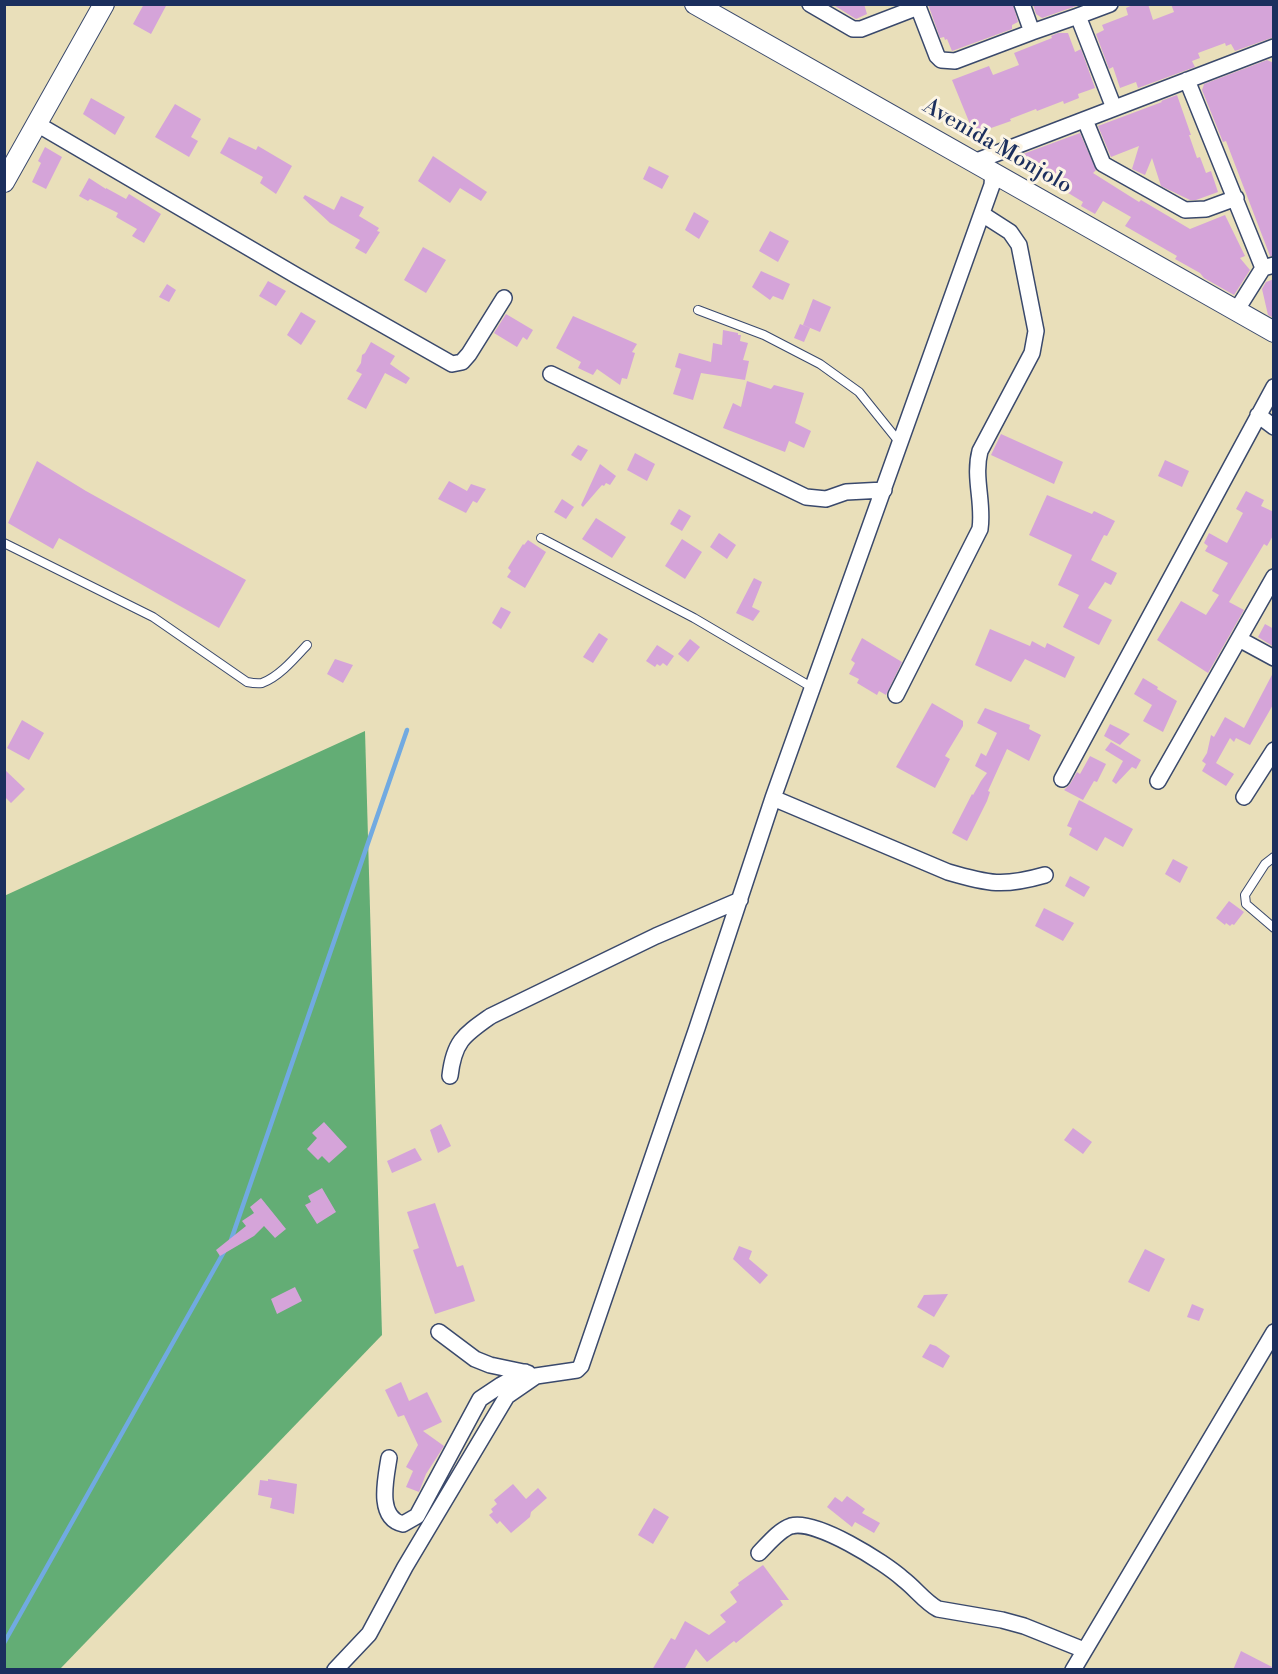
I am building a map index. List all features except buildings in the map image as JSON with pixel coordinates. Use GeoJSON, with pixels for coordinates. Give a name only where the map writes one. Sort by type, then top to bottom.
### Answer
{"type":"FeatureCollection","features":[{"type":"Feature","properties":{"kind":"street","name":"Avenida Monjolo"},"geometry":{"type":"LineString","coordinates":[[695,4],[1274,332]]}},
{"type":"Feature","properties":{"kind":"street"},"geometry":{"type":"LineString","coordinates":[[810,4],[853,29],[861,29],[918,5],[937,56],[945,61],[955,61],[1110,4]]}},
{"type":"Feature","properties":{"kind":"street"},"geometry":{"type":"LineString","coordinates":[[1022,4],[1032,32]]}},
{"type":"Feature","properties":{"kind":"street"},"geometry":{"type":"LineString","coordinates":[[4,182],[99,8]]}},
{"type":"Feature","properties":{"kind":"street"},"geometry":{"type":"LineString","coordinates":[[1078,16],[1114,108]]}},
{"type":"Feature","properties":{"kind":"street"},"geometry":{"type":"LineString","coordinates":[[974,162],[1274,47]]}},
{"type":"Feature","properties":{"kind":"street"},"geometry":{"type":"LineString","coordinates":[[1188,80],[1236,198],[1268,267],[1236,311]]}},
{"type":"Feature","properties":{"kind":"street"},"geometry":{"type":"LineString","coordinates":[[1085,120],[1103,164],[1185,210],[1206,210],[1236,198]]}},
{"type":"Feature","properties":{"kind":"street"},"geometry":{"type":"LineString","coordinates":[[37,124],[452,364],[462,362],[469,354],[504,298]]}},
{"type":"Feature","properties":{"kind":"street"},"geometry":{"type":"LineString","coordinates":[[389,1458],[386,1483],[387,1511],[396,1522],[403,1524],[417,1516],[480,1399],[501,1385],[531,1374],[577,1370],[581,1366],[773,798],[982,214],[992,185],[993,172]]}},
{"type":"Feature","properties":{"kind":"street"},"geometry":{"type":"LineString","coordinates":[[896,695],[980,529],[976,468],[980,450],[1032,353],[1036,331],[1020,245],[1010,232],[982,214]]}},
{"type":"Feature","properties":{"kind":"street"},"geometry":{"type":"LineString","coordinates":[[550,374],[806,497],[826,499],[846,492],[884,490]]}},
{"type":"Feature","properties":{"kind":"street"},"geometry":{"type":"LineString","coordinates":[[1062,779],[1274,387]]}},
{"type":"Feature","properties":{"kind":"street"},"geometry":{"type":"LineString","coordinates":[[1258,415],[1274,427]]}},
{"type":"Feature","properties":{"kind":"street"},"geometry":{"type":"LineString","coordinates":[[1158,781],[1274,577]]}},
{"type":"Feature","properties":{"kind":"street"},"geometry":{"type":"LineString","coordinates":[[1239,639],[1274,658]]}},
{"type":"Feature","properties":{"kind":"street"},"geometry":{"type":"LineString","coordinates":[[1244,797],[1274,750]]}},
{"type":"Feature","properties":{"kind":"street"},"geometry":{"type":"LineString","coordinates":[[773,798],[948,872],[999,884],[1018,883],[1045,875]]}},
{"type":"Feature","properties":{"kind":"street"},"geometry":{"type":"LineString","coordinates":[[450,1076],[452,1058],[457,1045],[470,1030],[491,1016],[656,936],[740,900]]}},
{"type":"Feature","properties":{"kind":"street"},"geometry":{"type":"LineString","coordinates":[[439,1332],[475,1359],[490,1365],[531,1374]]}},
{"type":"Feature","properties":{"kind":"street"},"geometry":{"type":"LineString","coordinates":[[1073,1670],[1274,1332]]}},
{"type":"Feature","properties":{"kind":"street"},"geometry":{"type":"LineString","coordinates":[[336,1670],[369,1634],[405,1567],[507,1396],[531,1374]]}},
{"type":"Feature","properties":{"kind":"street"},"geometry":{"type":"LineString","coordinates":[[759,1553],[789,1526],[807,1526],[835,1536],[874,1558],[902,1577],[938,1609],[1024,1626],[1084,1650]]}},
{"type":"Feature","properties":{"kind":"lane"},"geometry":{"type":"LineString","coordinates":[[698,310],[764,334],[820,364],[859,392],[900,443]]}},
{"type":"Feature","properties":{"kind":"lane"},"geometry":{"type":"LineString","coordinates":[[541,538],[694,618],[813,688]]}},
{"type":"Feature","properties":{"kind":"lane"},"geometry":{"type":"LineString","coordinates":[[4,543],[153,617],[247,682],[260,684],[274,676],[307,645]]}},
{"type":"Feature","properties":{"kind":"lane"},"geometry":{"type":"LineString","coordinates":[[1274,857],[1265,864],[1245,895],[1246,904],[1274,928]]}},
{"type":"Feature","properties":{"kind":"green space"},"geometry":{"type":"Polygon","coordinates":[[[365,731],[382,1335],[60,1669],[5,1669],[4,896],[365,731]]]}},
{"type":"Feature","properties":{"kind":"waterway"},"geometry":{"type":"LineString","coordinates":[[231,1240],[407,730]]}},
{"type":"Feature","properties":{"kind":"waterway"},"geometry":{"type":"LineString","coordinates":[[4,1643],[225,1250]]}}]}
